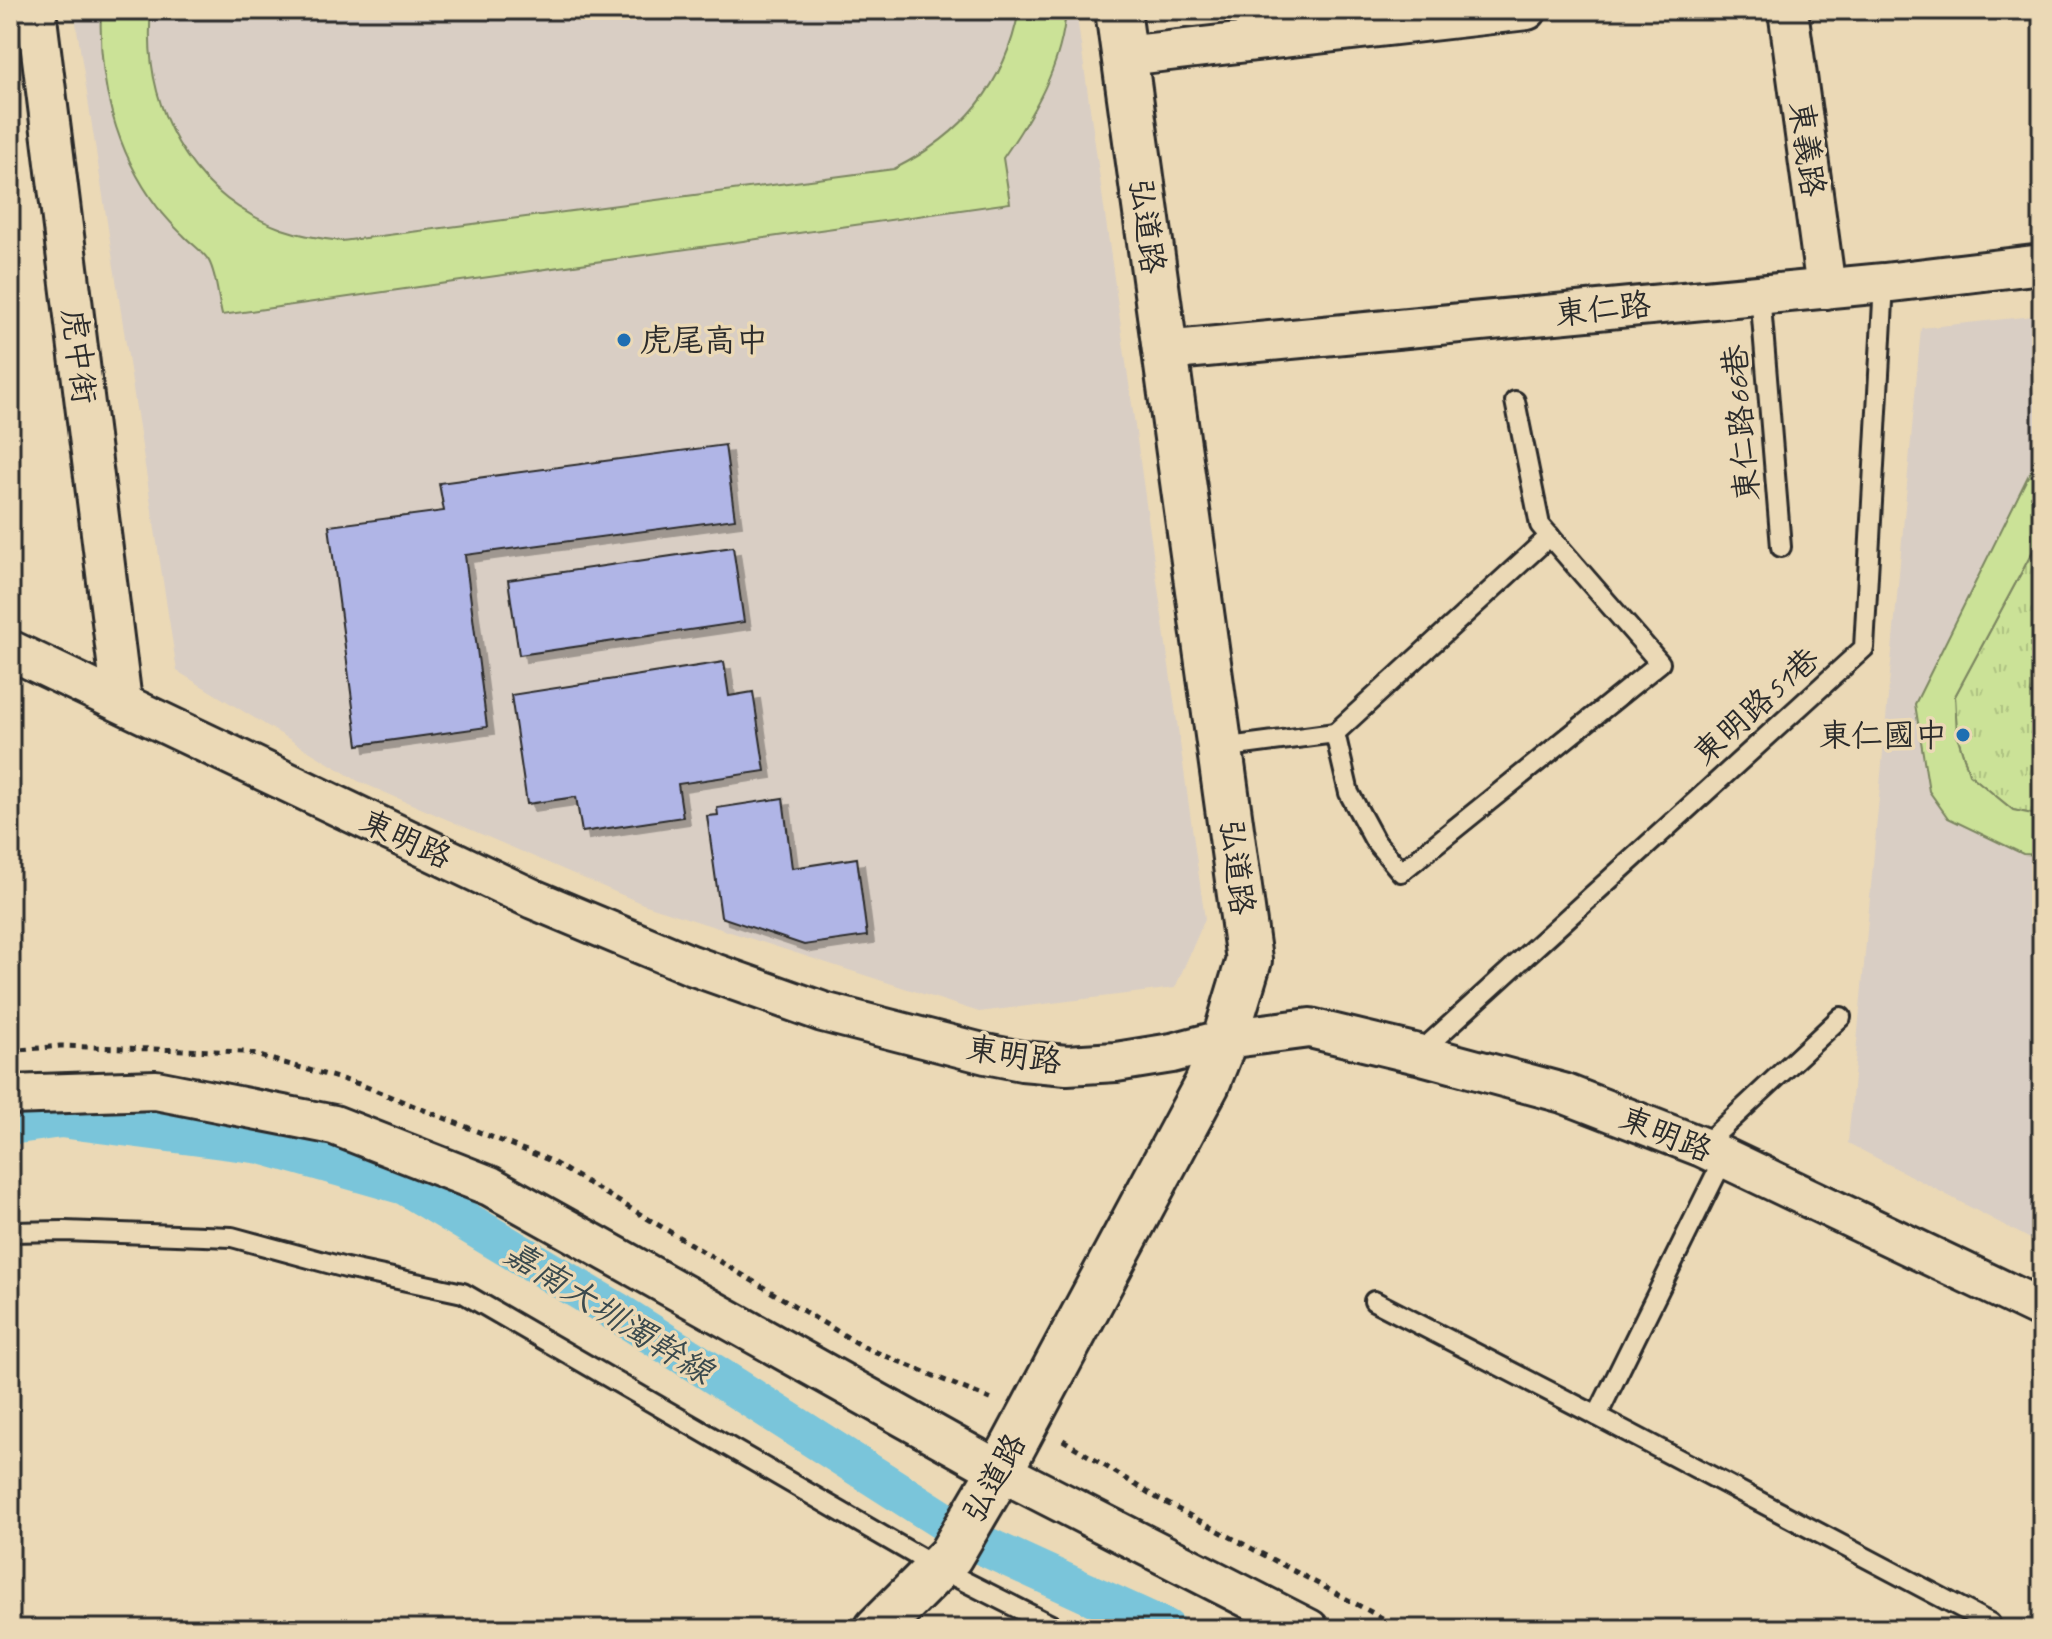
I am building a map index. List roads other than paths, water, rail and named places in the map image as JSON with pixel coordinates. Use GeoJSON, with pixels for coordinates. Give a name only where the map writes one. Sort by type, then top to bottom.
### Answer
{"type":"FeatureCollection","features":[{"type":"Feature","properties":{"kind":"street","name":"虎中街"},"geometry":{"type":"LineString","coordinates":[[36,10],[122,702]]}},
{"type":"Feature","properties":{"kind":"street","name":"弘道路"},"geometry":{"type":"LineString","coordinates":[[877,1629],[944,1562],[991,1485],[1207,1084],[1225,1039],[1249,960],[1118,10]]}},
{"type":"Feature","properties":{"kind":"street"},"geometry":{"type":"LineString","coordinates":[[1125,56],[1527,10]]}},
{"type":"Feature","properties":{"kind":"street","name":"東義路"},"geometry":{"type":"LineString","coordinates":[[1788,10],[1826,289]]}},
{"type":"Feature","properties":{"kind":"street","name":"東仁路"},"geometry":{"type":"LineString","coordinates":[[1164,351],[1826,289],[2042,264]]}},
{"type":"Feature","properties":{"kind":"street","name":"東明路"},"geometry":{"type":"LineString","coordinates":[[10,650],[533,899],[691,965],[823,1012],[986,1054],[1067,1065],[1116,1062],[1172,1053],[1225,1039],[1310,1028],[1418,1054],[1563,1093],[1713,1152],[2042,1309]]}},
{"type":"Feature","properties":{"kind":"street"},"geometry":{"type":"LineString","coordinates":[[10,1095],[156,1090],[334,1125],[490,1186],[991,1485],[1309,1629]]}},
{"type":"Feature","properties":{"kind":"lane","name":"東明路51巷"},"geometry":{"type":"LineString","coordinates":[[1418,1054],[1864,648],[1884,283]]}},
{"type":"Feature","properties":{"kind":"lane","name":"東仁路66巷"},"geometry":{"type":"LineString","coordinates":[[1760,293],[1781,547]]}},
{"type":"Feature","properties":{"kind":"lane"},"geometry":{"type":"LineString","coordinates":[[1335,733],[1349,793],[1375,841],[1401,872],[1660,663],[1540,525],[1515,401]]}},
{"type":"Feature","properties":{"kind":"lane"},"geometry":{"type":"LineString","coordinates":[[1221,748],[1335,733],[1550,536]]}},
{"type":"Feature","properties":{"kind":"lane"},"geometry":{"type":"LineString","coordinates":[[1597,1416],[1713,1152],[1841,1017]]}},
{"type":"Feature","properties":{"kind":"lane"},"geometry":{"type":"LineString","coordinates":[[10,1232],[232,1237],[346,1268],[463,1293],[1059,1629]]}},
{"type":"Feature","properties":{"kind":"lane"},"geometry":{"type":"LineString","coordinates":[[1374,1301],[1990,1623]]}},
{"type":"Feature","properties":{"kind":"waterway","name":"嘉南大圳濁幹線"},"geometry":{"type":"LineString","coordinates":[[10,1125],[61,1118],[261,1144],[405,1185],[620,1314],[980,1544],[1166,1629]]}},
{"type":"Feature","properties":{"kind":"place","name":"虎尾高中"},"geometry":{"type":"Point","coordinates":[624,340]}},
{"type":"Feature","properties":{"kind":"place","name":"東仁國中"},"geometry":{"type":"Point","coordinates":[1963,735]}}]}
